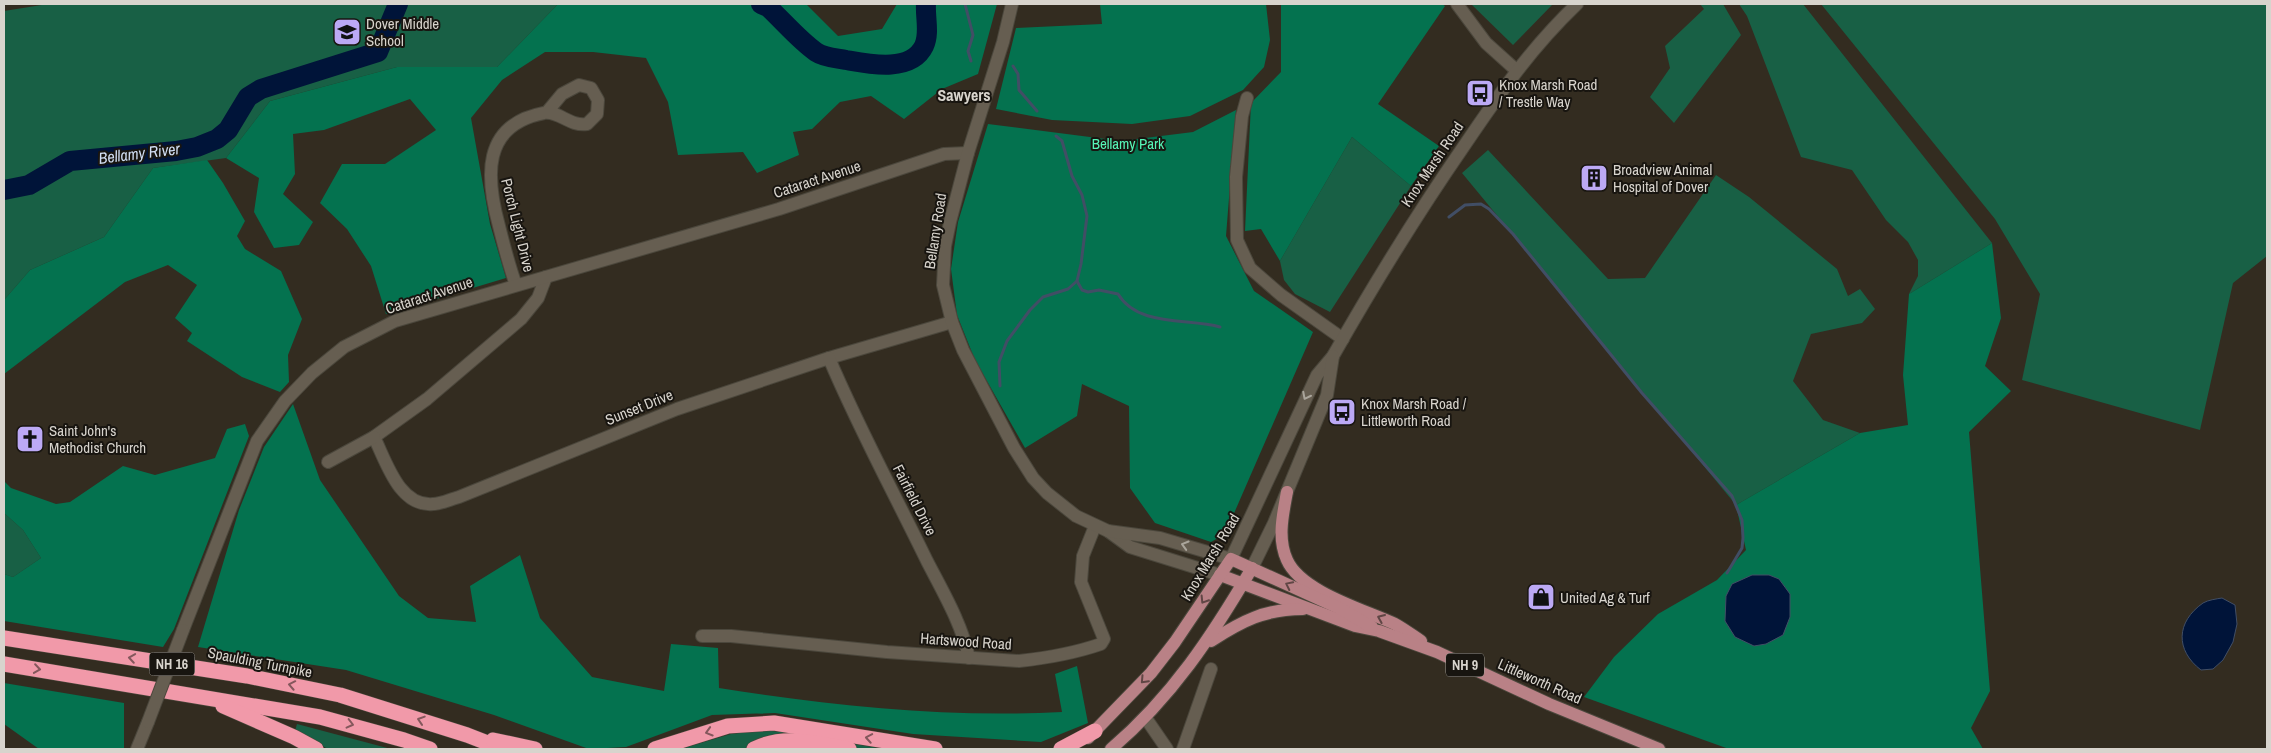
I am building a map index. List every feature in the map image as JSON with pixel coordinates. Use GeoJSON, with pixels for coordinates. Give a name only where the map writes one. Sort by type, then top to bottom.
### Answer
{"type":"FeatureCollection","features":[{"type":"Feature","properties":{"kind":"highway","name":"Spaulding Turnpike"},"geometry":{"type":"LineString","coordinates":[[4,638],[228,673],[340,695],[467,735],[503,749]]}},
{"type":"Feature","properties":{"kind":"highway","name":"NH 16"},"geometry":{"type":"LineString","coordinates":[[4,664],[320,717],[395,737],[430,749]]}},
{"type":"Feature","properties":{"kind":"highway"},"geometry":{"type":"LineString","coordinates":[[199,696],[282,731],[316,749]]}},
{"type":"Feature","properties":{"kind":"highway"},"geometry":{"type":"LineString","coordinates":[[655,749],[728,726],[774,723],[935,749]]}},
{"type":"Feature","properties":{"kind":"highway"},"geometry":{"type":"LineString","coordinates":[[1061,749],[1096,731]]}},
{"type":"Feature","properties":{"kind":"highway"},"geometry":{"type":"LineString","coordinates":[[467,735],[535,749]]}},
{"type":"Feature","properties":{"kind":"highway"},"geometry":{"type":"LineString","coordinates":[[754,749],[775,740],[788,740],[849,749]]}},
{"type":"Feature","properties":{"kind":"main road"},"geometry":{"type":"LineString","coordinates":[[1287,492],[1282,522],[1283,546],[1287,560],[1298,575],[1334,597],[1396,625],[1438,652]]}},
{"type":"Feature","properties":{"kind":"main road","name":"Littleworth Road"},"geometry":{"type":"LineString","coordinates":[[1231,559],[1348,613],[1379,632]]}},
{"type":"Feature","properties":{"kind":"main road","name":"Knox Marsh Road"},"geometry":{"type":"LineString","coordinates":[[1076,749],[1096,731],[1151,673],[1175,642],[1231,559]]}},
{"type":"Feature","properties":{"kind":"main road","name":"Knox Marsh Road"},"geometry":{"type":"LineString","coordinates":[[1111,749],[1169,690],[1206,644],[1252,568]]}},
{"type":"Feature","properties":{"kind":"main road","name":"Littleworth Road"},"geometry":{"type":"LineString","coordinates":[[1220,575],[1355,626],[1438,652],[1550,704],[1659,749]]}},
{"type":"Feature","properties":{"kind":"main road","name":"NH 9"},"geometry":{"type":"LineString","coordinates":[[1206,644],[1241,622],[1258,615],[1276,610],[1310,609]]}},
{"type":"Feature","properties":{"kind":"street","name":"Bellamy Road"},"geometry":{"type":"LineString","coordinates":[[1012,4],[1003,42],[968,152],[950,222],[943,268],[946,301],[963,350],[1023,465],[1060,505],[1094,526],[1108,531],[1160,538],[1231,559]]}},
{"type":"Feature","properties":{"kind":"street"},"geometry":{"type":"LineString","coordinates":[[1457,4],[1486,43],[1516,70]]}},
{"type":"Feature","properties":{"kind":"street","name":"Knox Marsh Road"},"geometry":{"type":"LineString","coordinates":[[1231,559],[1279,461],[1317,375],[1333,356],[1420,210],[1516,70],[1577,4]]}},
{"type":"Feature","properties":{"kind":"street"},"geometry":{"type":"LineString","coordinates":[[1247,98],[1242,116],[1236,177],[1237,240],[1250,268],[1281,295],[1343,338]]}},
{"type":"Feature","properties":{"kind":"street","name":"Porch Light Drive"},"geometry":{"type":"LineString","coordinates":[[516,285],[491,192],[490,162],[497,144],[511,127],[522,120],[547,112]]}},
{"type":"Feature","properties":{"kind":"street","name":"Cataract Avenue"},"geometry":{"type":"LineString","coordinates":[[137,749],[257,441],[284,400],[344,347],[394,321],[779,209],[944,154],[968,152]]}},
{"type":"Feature","properties":{"kind":"street"},"geometry":{"type":"LineString","coordinates":[[328,462],[374,437],[427,399],[521,319],[538,298],[546,277]]}},
{"type":"Feature","properties":{"kind":"street","name":"Sunset Drive"},"geometry":{"type":"LineString","coordinates":[[374,437],[397,483],[406,495],[417,502],[432,504],[460,497],[677,409],[830,358],[952,322]]}},
{"type":"Feature","properties":{"kind":"street","name":"Knox Marsh Road"},"geometry":{"type":"LineString","coordinates":[[1252,568],[1287,492],[1327,395],[1333,356]]}},
{"type":"Feature","properties":{"kind":"street","name":"Fairfield Drive"},"geometry":{"type":"LineString","coordinates":[[830,358],[876,458],[966,641],[969,658]]}},
{"type":"Feature","properties":{"kind":"street","name":"Hartswood Road"},"geometry":{"type":"LineString","coordinates":[[702,636],[749,638],[1019,661],[1037,659],[1101,644],[1104,638],[1081,582],[1082,556],[1094,526]]}},
{"type":"Feature","properties":{"kind":"street","name":"Bellamy Road"},"geometry":{"type":"LineString","coordinates":[[1108,531],[1130,547],[1220,575]]}},
{"type":"Feature","properties":{"kind":"street"},"geometry":{"type":"LineString","coordinates":[[1183,749],[1211,669]]}},
{"type":"Feature","properties":{"kind":"street"},"geometry":{"type":"LineString","coordinates":[[1145,716],[1167,749]]}},
{"type":"Feature","properties":{"kind":"green space"},"geometry":{"type":"Polygon","coordinates":[[[48,4],[558,4],[497,67],[397,67],[270,101],[226,158],[153,168],[104,237],[30,270],[4,300],[4,11],[48,4]]]}},
{"type":"Feature","properties":{"kind":"green space"},"geometry":{"type":"Polygon","coordinates":[[[558,4],[806,4],[838,36],[882,29],[897,4],[997,4],[978,74],[942,89],[904,119],[871,96],[840,102],[812,129],[793,132],[799,155],[757,173],[743,152],[678,155],[668,102],[646,58],[593,52],[545,52],[502,80],[471,118],[490,224],[506,278],[386,314],[371,266],[347,229],[320,203],[342,164],[385,164],[436,130],[410,99],[324,130],[293,134],[295,174],[283,194],[313,222],[299,245],[274,248],[254,212],[259,178],[226,158],[270,101],[397,67],[497,67],[558,4]]]}},
{"type":"Feature","properties":{"kind":"green space"},"geometry":{"type":"Polygon","coordinates":[[[1100,4],[1266,4],[1270,40],[1264,67],[1243,90],[1190,116],[1132,124],[1052,120],[996,109],[1016,28],[1102,24],[1100,4]]]}},
{"type":"Feature","properties":{"kind":"green space"},"geometry":{"type":"Polygon","coordinates":[[[1281,4],[1442,4],[1445,6],[1378,104],[1439,146],[1411,186],[1352,137],[1280,261],[1261,229],[1245,231],[1251,103],[1281,72],[1281,4]]]}},
{"type":"Feature","properties":{"kind":"green space"},"geometry":{"type":"Polygon","coordinates":[[[1471,4],[1553,4],[1513,45],[1471,4]]]}},
{"type":"Feature","properties":{"kind":"green space"},"geometry":{"type":"Polygon","coordinates":[[[1700,4],[1723,4],[1741,35],[1674,123],[1650,97],[1670,68],[1665,46],[1704,9],[1700,4]]]}},
{"type":"Feature","properties":{"kind":"green space"},"geometry":{"type":"Polygon","coordinates":[[[1739,4],[1803,4],[1992,243],[1909,294],[1918,276],[1918,260],[1908,242],[1886,220],[1852,170],[1801,157],[1747,16],[1739,4]]]}},
{"type":"Feature","properties":{"kind":"green space"},"geometry":{"type":"Polygon","coordinates":[[[1821,4],[2267,4],[2267,256],[2233,283],[2200,430],[2022,380],[2040,294],[1995,219],[1821,4]]]}},
{"type":"Feature","properties":{"kind":"green space","name":"Bellamy Park"},"geometry":{"type":"Polygon","coordinates":[[[1236,110],[1226,236],[1254,291],[1313,332],[1225,534],[1211,542],[1155,523],[1130,488],[1129,406],[1082,384],[1077,416],[1025,448],[975,360],[957,315],[951,269],[958,222],[988,124],[1121,141],[1193,132],[1236,110]]]}},
{"type":"Feature","properties":{"kind":"green space"},"geometry":{"type":"Polygon","coordinates":[[[1352,137],[1411,186],[1330,312],[1295,294],[1284,280],[1280,261],[1352,137]]]}},
{"type":"Feature","properties":{"kind":"green space"},"geometry":{"type":"Polygon","coordinates":[[[1488,150],[1608,279],[1645,278],[1716,175],[1749,197],[1837,269],[1848,296],[1860,289],[1875,309],[1862,323],[1811,334],[1793,381],[1823,420],[1860,433],[1736,505],[1462,173],[1488,150]]]}},
{"type":"Feature","properties":{"kind":"green space"},"geometry":{"type":"Polygon","coordinates":[[[207,160],[245,221],[237,236],[245,249],[281,271],[302,319],[288,355],[289,382],[280,392],[242,377],[187,341],[192,333],[175,318],[197,285],[168,265],[125,282],[4,374],[4,300],[30,270],[104,237],[153,168],[207,160]]]}},
{"type":"Feature","properties":{"kind":"green space"},"geometry":{"type":"Polygon","coordinates":[[[1992,243],[2001,318],[1985,366],[2011,391],[1969,432],[1990,691],[1971,728],[1983,749],[1729,749],[1584,697],[1614,657],[1658,614],[1717,580],[1746,550],[1736,505],[1860,433],[1908,425],[1903,375],[1909,294],[1992,243]]]}},
{"type":"Feature","properties":{"kind":"green space"},"geometry":{"type":"Polygon","coordinates":[[[293,404],[320,480],[399,596],[428,618],[476,622],[470,586],[520,555],[540,618],[592,677],[664,691],[671,644],[718,648],[719,688],[804,700],[890,709],[933,712],[1019,713],[1062,712],[1055,674],[1077,666],[1088,723],[1041,742],[913,734],[775,713],[712,715],[626,747],[589,749],[494,715],[346,670],[198,647],[239,510],[264,447],[293,404]]]}},
{"type":"Feature","properties":{"kind":"green space"},"geometry":{"type":"Polygon","coordinates":[[[245,424],[249,436],[174,629],[163,647],[4,621],[4,574],[13,577],[41,558],[23,530],[4,513],[4,481],[11,488],[56,504],[70,502],[123,466],[155,475],[215,458],[227,429],[245,424]]]}},
{"type":"Feature","properties":{"kind":"green space"},"geometry":{"type":"Polygon","coordinates":[[[4,513],[23,530],[41,558],[13,577],[4,574],[4,513]]]}},
{"type":"Feature","properties":{"kind":"green space"},"geometry":{"type":"Polygon","coordinates":[[[4,683],[124,703],[124,749],[39,749],[4,724],[4,683]]]}},
{"type":"Feature","properties":{"kind":"green space"},"geometry":{"type":"Polygon","coordinates":[[[297,724],[391,749],[328,749],[295,731],[297,724]]]}},
{"type":"Feature","properties":{"kind":"green space"},"geometry":{"type":"Polygon","coordinates":[[[762,730],[792,733],[884,749],[862,749],[791,737],[748,749],[680,749],[731,734],[762,730]]]}},
{"type":"Feature","properties":{"kind":"water"},"geometry":{"type":"Polygon","coordinates":[[[1752,575],[1769,575],[1779,579],[1790,594],[1790,617],[1783,635],[1766,644],[1754,646],[1735,637],[1725,621],[1726,596],[1732,584],[1752,575]]]}},
{"type":"Feature","properties":{"kind":"water"},"geometry":{"type":"Polygon","coordinates":[[[2222,598],[2235,605],[2237,624],[2233,642],[2223,660],[2213,669],[2201,670],[2187,654],[2183,645],[2184,627],[2194,611],[2203,603],[2222,598]]]}},
{"type":"Feature","properties":{"kind":"waterway","name":"Bellamy River"},"geometry":{"type":"LineString","coordinates":[[4,190],[29,185],[70,161],[176,151],[197,147],[217,139],[228,130],[248,97],[261,89],[378,52],[398,4]]}},
{"type":"Feature","properties":{"kind":"waterway","name":"Bellamy River"},"geometry":{"type":"LineString","coordinates":[[761,4],[768,7],[804,42],[820,54],[831,58],[889,65],[910,60],[918,55],[924,46],[927,30],[926,4]]}},
{"type":"Feature","properties":{"kind":"waterway"},"geometry":{"type":"LineString","coordinates":[[965,4],[973,35],[968,51],[971,61]]}},
{"type":"Feature","properties":{"kind":"waterway"},"geometry":{"type":"LineString","coordinates":[[1013,66],[1018,74],[1019,90],[1037,111]]}},
{"type":"Feature","properties":{"kind":"waterway"},"geometry":{"type":"LineString","coordinates":[[1000,386],[999,362],[1007,341],[1030,310],[1043,297],[1068,289],[1077,281],[1081,264],[1087,216],[1082,195],[1072,176],[1062,141],[1056,136]]}},
{"type":"Feature","properties":{"kind":"waterway"},"geometry":{"type":"LineString","coordinates":[[1449,217],[1465,205],[1481,204],[1489,209],[1513,234],[1642,393],[1732,496],[1742,520],[1743,538],[1742,548],[1727,573]]}},
{"type":"Feature","properties":{"kind":"waterway"},"geometry":{"type":"LineString","coordinates":[[1077,281],[1082,290],[1088,292],[1099,290],[1118,294],[1127,305],[1150,317],[1220,327]]}},
{"type":"Feature","properties":{"kind":"place","name":"Dover Middle School"},"geometry":{"type":"Point","coordinates":[347,32]}},
{"type":"Feature","properties":{"kind":"place","name":"Knox Marsh Road / Trestle Way"},"geometry":{"type":"Point","coordinates":[1480,93]}},
{"type":"Feature","properties":{"kind":"place","name":"Broadview Animal Hospital of Dover"},"geometry":{"type":"Point","coordinates":[1594,178]}},
{"type":"Feature","properties":{"kind":"place","name":"Knox Marsh Road / Littleworth Road"},"geometry":{"type":"Point","coordinates":[1342,412]}},
{"type":"Feature","properties":{"kind":"place","name":"Saint John's Methodist Church"},"geometry":{"type":"Point","coordinates":[30,439]}},
{"type":"Feature","properties":{"kind":"place","name":"United Ag & Turf"},"geometry":{"type":"Point","coordinates":[1541,597]}},
{"type":"Feature","properties":{"kind":"district","name":"Sawyers"},"geometry":{"type":"Point","coordinates":[964,95]}}]}
